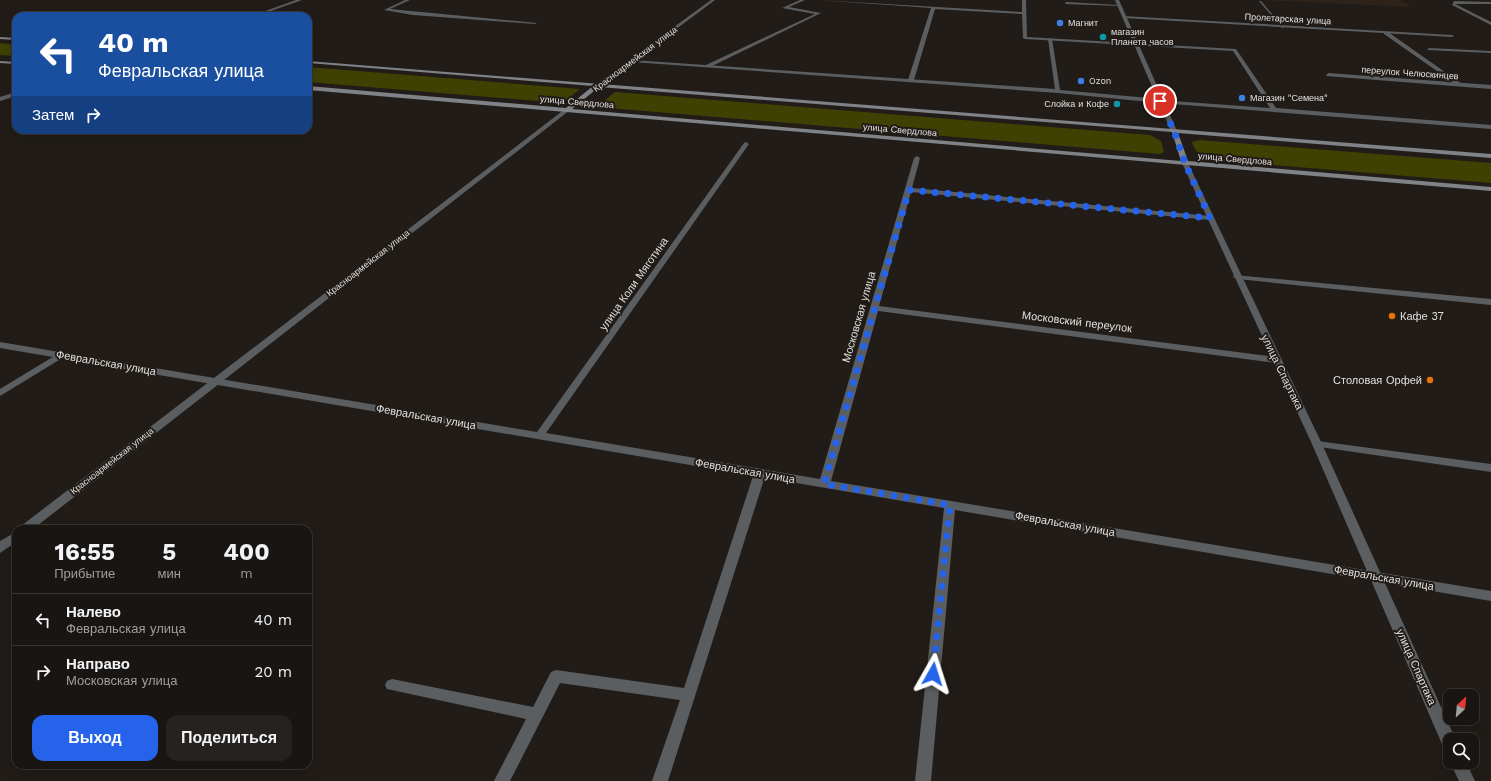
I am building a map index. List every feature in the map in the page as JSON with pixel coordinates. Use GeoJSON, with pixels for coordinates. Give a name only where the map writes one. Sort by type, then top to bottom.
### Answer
{"type":"FeatureCollection","features":[{"type":"Feature","properties":{"kind":"main road"},"geometry":{"type":"LineString","coordinates":[[0,38],[12,39]]}},
{"type":"Feature","properties":{"kind":"main road"},"geometry":{"type":"LineString","coordinates":[[0,62],[12,63]]}},
{"type":"Feature","properties":{"kind":"main road","name":"улица Свердлова"},"geometry":{"type":"LineString","coordinates":[[312,62],[1491,156]]}},
{"type":"Feature","properties":{"kind":"main road","name":"Красноармейская улица"},"geometry":{"type":"LineString","coordinates":[[567,110],[598,85]]}},
{"type":"Feature","properties":{"kind":"main road","name":"улица Свердлова"},"geometry":{"type":"LineString","coordinates":[[312,88],[1491,189]]}},
{"type":"Feature","properties":{"kind":"main road","name":"улица Спартака"},"geometry":{"type":"LineString","coordinates":[[1174,131],[1185,163]]}},
{"type":"Feature","properties":{"kind":"street"},"geometry":{"type":"LineString","coordinates":[[265,12],[300,0]]}},
{"type":"Feature","properties":{"kind":"street"},"geometry":{"type":"LineString","coordinates":[[408,0],[386,10],[413,14],[535,23]]}},
{"type":"Feature","properties":{"kind":"street","name":"Красноармейская улица"},"geometry":{"type":"LineString","coordinates":[[598,85],[713,0]]}},
{"type":"Feature","properties":{"kind":"street"},"geometry":{"type":"LineString","coordinates":[[708,66],[819,13],[784,8],[803,0]]}},
{"type":"Feature","properties":{"kind":"street"},"geometry":{"type":"LineString","coordinates":[[819,0],[1024,13]]}},
{"type":"Feature","properties":{"kind":"street"},"geometry":{"type":"LineString","coordinates":[[1031,1],[1024,0],[1025,38],[1234,50],[1275,111]]}},
{"type":"Feature","properties":{"kind":"street","name":"улица Спартака"},"geometry":{"type":"LineString","coordinates":[[1117,0],[1174,131]]}},
{"type":"Feature","properties":{"kind":"street"},"geometry":{"type":"LineString","coordinates":[[1260,2],[1283,27]]}},
{"type":"Feature","properties":{"kind":"street"},"geometry":{"type":"LineString","coordinates":[[1491,3],[1454,2],[1453,4],[1491,24]]}},
{"type":"Feature","properties":{"kind":"street"},"geometry":{"type":"LineString","coordinates":[[1066,3],[1119,6]]}},
{"type":"Feature","properties":{"kind":"street"},"geometry":{"type":"LineString","coordinates":[[911,80],[933,8]]}},
{"type":"Feature","properties":{"kind":"street","name":"Пролетарская улица"},"geometry":{"type":"LineString","coordinates":[[1124,17],[1452,36]]}},
{"type":"Feature","properties":{"kind":"street"},"geometry":{"type":"LineString","coordinates":[[1386,33],[1459,84]]}},
{"type":"Feature","properties":{"kind":"street"},"geometry":{"type":"LineString","coordinates":[[1050,39],[1058,91]]}},
{"type":"Feature","properties":{"kind":"street"},"geometry":{"type":"LineString","coordinates":[[1429,48],[1491,52]]}},
{"type":"Feature","properties":{"kind":"street"},"geometry":{"type":"LineString","coordinates":[[632,61],[1058,91],[1275,111],[1491,127]]}},
{"type":"Feature","properties":{"kind":"street","name":"переулок Челюскинцев"},"geometry":{"type":"LineString","coordinates":[[1328,75],[1491,87]]}},
{"type":"Feature","properties":{"kind":"street"},"geometry":{"type":"LineString","coordinates":[[0,99],[12,95]]}},
{"type":"Feature","properties":{"kind":"street","name":"Красноармейская улица"},"geometry":{"type":"LineString","coordinates":[[30,525],[567,110]]}},
{"type":"Feature","properties":{"kind":"street","name":"улица Коли Мяготина"},"geometry":{"type":"LineString","coordinates":[[539,436],[746,144]]}},
{"type":"Feature","properties":{"kind":"street","name":"Московская улица"},"geometry":{"type":"LineString","coordinates":[[824,484],[917,158]]}},
{"type":"Feature","properties":{"kind":"street","name":"улица Спартака"},"geometry":{"type":"LineString","coordinates":[[1185,163],[1237,277],[1317,444],[1445,733]]}},
{"type":"Feature","properties":{"kind":"street"},"geometry":{"type":"LineString","coordinates":[[909,190],[1210,218]]}},
{"type":"Feature","properties":{"kind":"street"},"geometry":{"type":"LineString","coordinates":[[1237,277],[1491,302]]}},
{"type":"Feature","properties":{"kind":"street","name":"Московский переулок"},"geometry":{"type":"LineString","coordinates":[[874,308],[1276,360]]}},
{"type":"Feature","properties":{"kind":"street","name":"Февральская улица"},"geometry":{"type":"LineString","coordinates":[[0,345],[1491,596]]}},
{"type":"Feature","properties":{"kind":"street"},"geometry":{"type":"LineString","coordinates":[[0,393],[61,355]]}},
{"type":"Feature","properties":{"kind":"street"},"geometry":{"type":"LineString","coordinates":[[1317,444],[1491,468]]}},
{"type":"Feature","properties":{"kind":"street"},"geometry":{"type":"LineString","coordinates":[[660,781],[760,473]]}},
{"type":"Feature","properties":{"kind":"street"},"geometry":{"type":"LineString","coordinates":[[923,781],[950,505]]}},
{"type":"Feature","properties":{"kind":"street"},"geometry":{"type":"LineString","coordinates":[[0,548],[12,539]]}},
{"type":"Feature","properties":{"kind":"street"},"geometry":{"type":"LineString","coordinates":[[502,781],[556,676],[689,695]]}},
{"type":"Feature","properties":{"kind":"street"},"geometry":{"type":"LineString","coordinates":[[392,685],[536,714]]}},
{"type":"Feature","properties":{"kind":"street"},"geometry":{"type":"LineString","coordinates":[[1461,769],[1467,781]]}},
{"type":"Feature","properties":{"kind":"shaded area"},"geometry":{"type":"Polygon","coordinates":[[[1261,0],[1400,0],[1412,7],[1261,0]]]}},
{"type":"Feature","properties":{"kind":"shaded area"},"geometry":{"type":"Polygon","coordinates":[[[0,43],[12,44],[12,56],[0,55],[0,43]]]}},
{"type":"Feature","properties":{"kind":"shaded area"},"geometry":{"type":"Polygon","coordinates":[[[312,67],[580,89],[562,103],[312,82],[312,67]]]}},
{"type":"Feature","properties":{"kind":"shaded area"},"geometry":{"type":"Polygon","coordinates":[[[615,92],[1150,135],[1161,141],[1164,152],[1160,154],[597,107],[615,92]]]}},
{"type":"Feature","properties":{"kind":"shaded area"},"geometry":{"type":"Polygon","coordinates":[[[1199,140],[1491,163],[1491,183],[1214,160],[1200,154],[1196,150],[1192,142],[1199,140]]]}},
{"type":"Feature","properties":{"kind":"place","name":"Магнит"},"geometry":{"type":"Point","coordinates":[1060,23]}},
{"type":"Feature","properties":{"kind":"place","name":"магазин Планета часов"},"geometry":{"type":"Point","coordinates":[1103,37]}},
{"type":"Feature","properties":{"kind":"place","name":"Ozon"},"geometry":{"type":"Point","coordinates":[1081,81]}},
{"type":"Feature","properties":{"kind":"place","name":"Магазин \"Семена\""},"geometry":{"type":"Point","coordinates":[1242,98]}},
{"type":"Feature","properties":{"kind":"place","name":"Слойка и Кофе"},"geometry":{"type":"Point","coordinates":[1117,104]}},
{"type":"Feature","properties":{"kind":"place","name":"Кафе 37"},"geometry":{"type":"Point","coordinates":[1392,316]}},
{"type":"Feature","properties":{"kind":"place","name":"Столовая Орфей"},"geometry":{"type":"Point","coordinates":[1430,380]}},
{"type":"Feature","properties":{"kind":"route"},"geometry":{"type":"LineString","coordinates":[[933,674],[950,505],[824,484],[909,190],[1210,218],[1185,163],[1174,131],[1160,101]]}}]}
